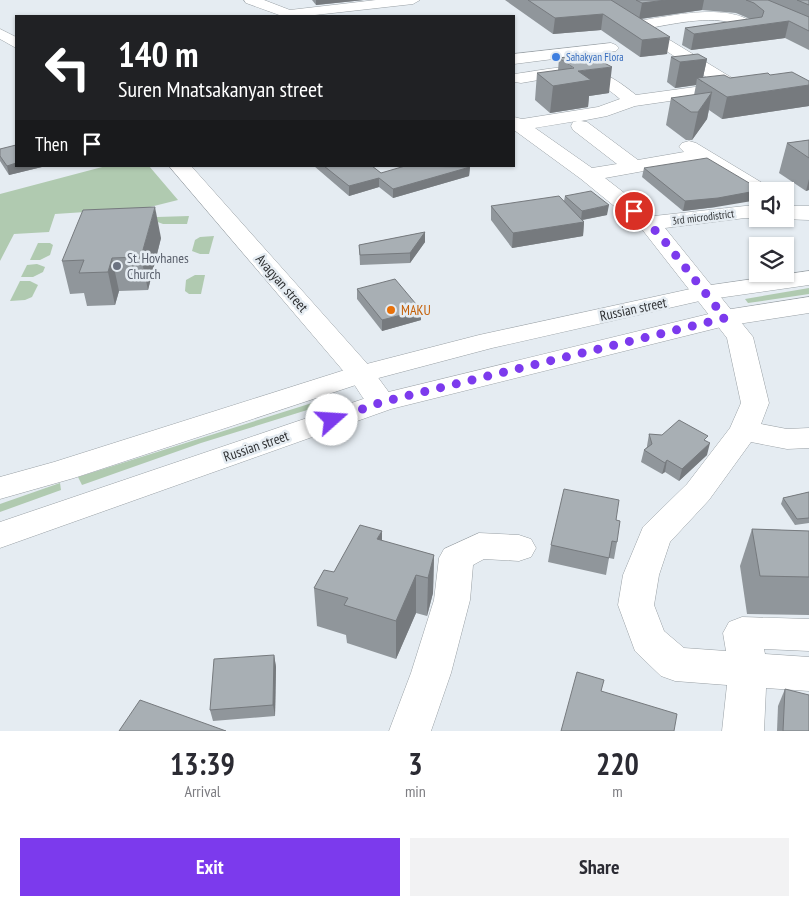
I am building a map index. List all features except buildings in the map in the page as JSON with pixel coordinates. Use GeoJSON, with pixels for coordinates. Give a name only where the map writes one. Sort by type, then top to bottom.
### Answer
{"type":"FeatureCollection","features":[{"type":"Feature","properties":{"kind":"street"},"geometry":{"type":"LineString","coordinates":[[251,0],[292,15],[413,0]]}},
{"type":"Feature","properties":{"kind":"street"},"geometry":{"type":"LineString","coordinates":[[595,0],[731,85]]}},
{"type":"Feature","properties":{"kind":"street"},"geometry":{"type":"LineString","coordinates":[[636,26],[722,16],[736,18],[752,29],[718,35]]}},
{"type":"Feature","properties":{"kind":"street"},"geometry":{"type":"LineString","coordinates":[[0,33],[15,42]]}},
{"type":"Feature","properties":{"kind":"street"},"geometry":{"type":"LineString","coordinates":[[662,42],[681,39]]}},
{"type":"Feature","properties":{"kind":"street"},"geometry":{"type":"LineString","coordinates":[[515,59],[611,48]]}},
{"type":"Feature","properties":{"kind":"street"},"geometry":{"type":"LineString","coordinates":[[521,78],[584,72],[613,85],[632,101]]}},
{"type":"Feature","properties":{"kind":"street"},"geometry":{"type":"LineString","coordinates":[[613,85],[631,82]]}},
{"type":"Feature","properties":{"kind":"street"},"geometry":{"type":"LineString","coordinates":[[516,124],[601,112],[632,101],[750,83]]}},
{"type":"Feature","properties":{"kind":"street"},"geometry":{"type":"LineString","coordinates":[[516,124],[588,175],[649,223],[740,337],[755,403],[744,431],[698,492],[655,536],[641,575],[636,604],[648,640],[675,664],[809,674]]}},
{"type":"Feature","properties":{"kind":"street"},"geometry":{"type":"LineString","coordinates":[[580,126],[634,167]]}},
{"type":"Feature","properties":{"kind":"street"},"geometry":{"type":"LineString","coordinates":[[588,175],[634,167],[695,151],[749,183]]}},
{"type":"Feature","properties":{"kind":"street","name":"Avagyan street"},"geometry":{"type":"LineString","coordinates":[[180,167],[361,374],[382,402]]}},
{"type":"Feature","properties":{"kind":"street","name":"3rd microdistrict"},"geometry":{"type":"LineString","coordinates":[[649,223],[749,212]]}},
{"type":"Feature","properties":{"kind":"street","name":"Russian street"},"geometry":{"type":"LineString","coordinates":[[0,488],[63,470],[361,374],[488,341],[704,293],[809,278]]}},
{"type":"Feature","properties":{"kind":"street","name":"Russian street"},"geometry":{"type":"LineString","coordinates":[[0,536],[382,402],[725,318],[809,304]]}},
{"type":"Feature","properties":{"kind":"street"},"geometry":{"type":"LineString","coordinates":[[744,431],[787,439],[809,438]]}},
{"type":"Feature","properties":{"kind":"street"},"geometry":{"type":"LineString","coordinates":[[409,730],[431,673],[452,600],[456,558],[480,546],[520,548]]}},
{"type":"Feature","properties":{"kind":"street"},"geometry":{"type":"LineString","coordinates":[[744,731],[748,668],[742,633],[809,635]]}},
{"type":"Feature","properties":{"kind":"green space"},"geometry":{"type":"Polygon","coordinates":[[[102,167],[150,167],[178,200],[146,208],[55,214],[49,232],[14,234],[0,261],[0,194],[102,167]]]}},
{"type":"Feature","properties":{"kind":"green space"},"geometry":{"type":"Polygon","coordinates":[[[189,216],[187,224],[163,224],[155,221],[157,217],[189,216]]]}},
{"type":"Feature","properties":{"kind":"green space"},"geometry":{"type":"Polygon","coordinates":[[[214,236],[209,254],[200,254],[192,251],[195,240],[200,237],[214,236]]]}},
{"type":"Feature","properties":{"kind":"green space"},"geometry":{"type":"Polygon","coordinates":[[[38,243],[50,243],[53,245],[50,255],[40,260],[30,260],[38,243]]]}},
{"type":"Feature","properties":{"kind":"green space"},"geometry":{"type":"Polygon","coordinates":[[[37,264],[45,267],[43,272],[33,277],[21,277],[27,265],[37,264]]]}},
{"type":"Feature","properties":{"kind":"green space"},"geometry":{"type":"Polygon","coordinates":[[[195,275],[205,275],[201,294],[189,294],[185,291],[186,280],[195,275]]]}},
{"type":"Feature","properties":{"kind":"green space"},"geometry":{"type":"Polygon","coordinates":[[[20,281],[30,281],[38,285],[32,297],[25,300],[10,301],[20,281]]]}},
{"type":"Feature","properties":{"kind":"green space"},"geometry":{"type":"Polygon","coordinates":[[[809,288],[809,294],[748,303],[745,299],[809,288]]]}},
{"type":"Feature","properties":{"kind":"green space"},"geometry":{"type":"Polygon","coordinates":[[[331,397],[333,402],[201,443],[82,485],[78,477],[331,397]]]}},
{"type":"Feature","properties":{"kind":"green space"},"geometry":{"type":"Polygon","coordinates":[[[60,483],[61,490],[0,512],[0,504],[60,483]]]}},
{"type":"Feature","properties":{"kind":"place","name":"Sahakyan Flora"},"geometry":{"type":"Point","coordinates":[556,57]}},
{"type":"Feature","properties":{"kind":"place","name":"St. Hovhanes Church"},"geometry":{"type":"Point","coordinates":[117,266]}},
{"type":"Feature","properties":{"kind":"place","name":"MAKU"},"geometry":{"type":"Point","coordinates":[391,310]}},
{"type":"Feature","properties":{"kind":"route"},"geometry":{"type":"LineString","coordinates":[[332,420],[382,402],[725,318],[659,234],[634,211]]}}]}
